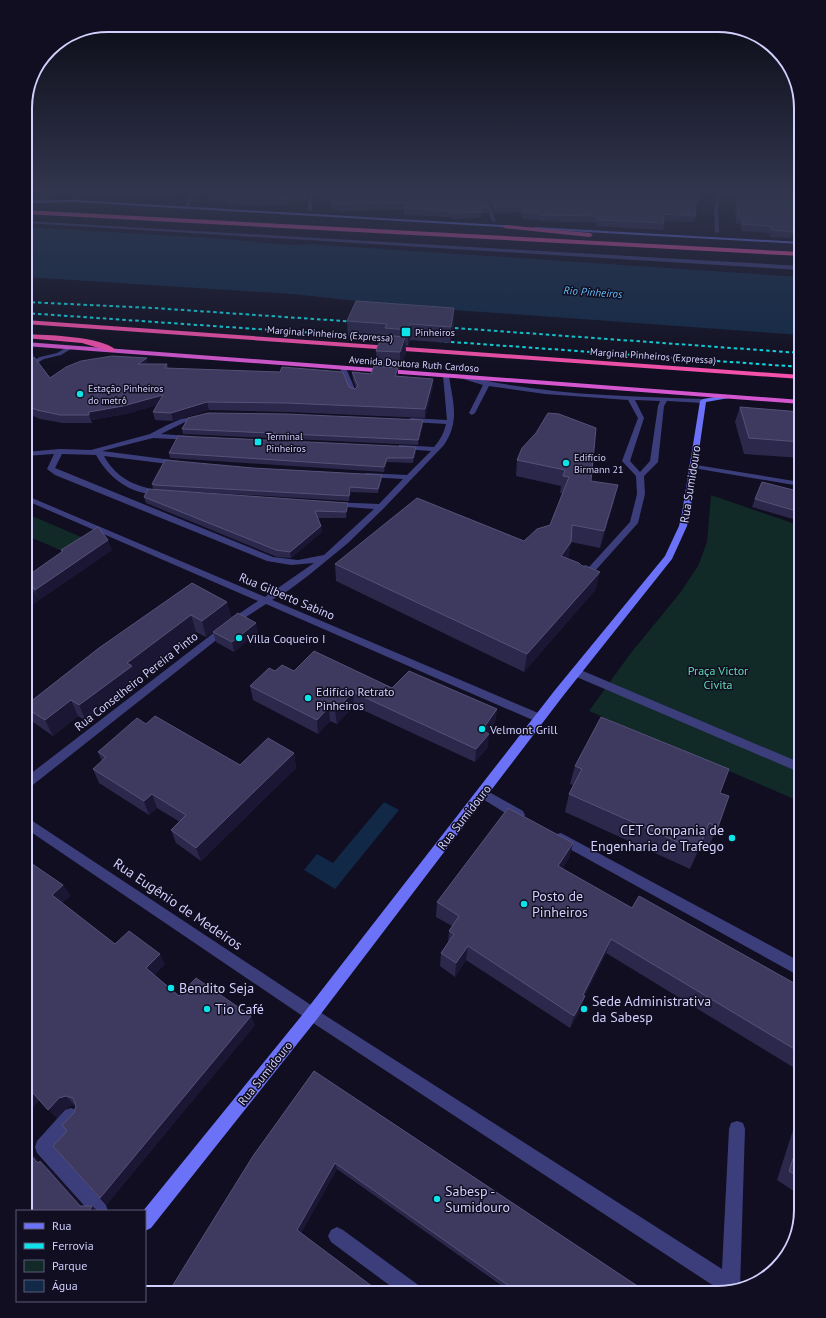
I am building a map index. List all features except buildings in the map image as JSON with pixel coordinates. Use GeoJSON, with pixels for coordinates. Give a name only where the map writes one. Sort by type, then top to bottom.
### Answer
{"type":"FeatureCollection","features":[{"type":"Feature","properties":{"kind":"highway"},"geometry":{"type":"LineString","coordinates":[[748,252],[794,254]]}},
{"type":"Feature","properties":{"kind":"highway"},"geometry":{"type":"LineString","coordinates":[[760,252],[775,253]]}},
{"type":"Feature","properties":{"kind":"highway","name":"Marginal Pinheiros (Expressa)"},"geometry":{"type":"LineString","coordinates":[[32,322],[794,377]]}},
{"type":"Feature","properties":{"kind":"highway"},"geometry":{"type":"LineString","coordinates":[[32,337],[87,343],[104,346],[112,350]]}},
{"type":"Feature","properties":{"kind":"highway","name":"Avenida Doutora Ruth Cardoso"},"geometry":{"type":"LineString","coordinates":[[32,344],[794,402]]}},
{"type":"Feature","properties":{"kind":"main road"},"geometry":{"type":"LineString","coordinates":[[703,401],[727,397]]}},
{"type":"Feature","properties":{"kind":"main road","name":"Rua Sumidouro"},"geometry":{"type":"LineString","coordinates":[[146,1221],[312,1014],[539,718],[669,557],[683,526],[703,401]]}},
{"type":"Feature","properties":{"kind":"street"},"geometry":{"type":"LineString","coordinates":[[531,252],[794,268]]}},
{"type":"Feature","properties":{"kind":"street"},"geometry":{"type":"LineString","coordinates":[[32,364],[42,358],[59,354],[71,347]]}},
{"type":"Feature","properties":{"kind":"street"},"geometry":{"type":"LineString","coordinates":[[344,368],[354,394]]}},
{"type":"Feature","properties":{"kind":"street"},"geometry":{"type":"LineString","coordinates":[[404,419],[451,422],[446,376]]}},
{"type":"Feature","properties":{"kind":"street"},"geometry":{"type":"LineString","coordinates":[[462,377],[486,385],[505,388],[630,398],[703,401]]}},
{"type":"Feature","properties":{"kind":"street"},"geometry":{"type":"LineString","coordinates":[[472,412],[486,385]]}},
{"type":"Feature","properties":{"kind":"street"},"geometry":{"type":"LineString","coordinates":[[582,580],[634,523],[641,494],[640,476],[626,461],[641,418],[630,398]]}},
{"type":"Feature","properties":{"kind":"street"},"geometry":{"type":"LineString","coordinates":[[640,476],[654,462],[660,425],[661,406],[665,399]]}},
{"type":"Feature","properties":{"kind":"street"},"geometry":{"type":"LineString","coordinates":[[153,436],[169,426],[183,420],[209,414]]}},
{"type":"Feature","properties":{"kind":"street","name":"Rua Conselheiro Pereira Pinto"},"geometry":{"type":"LineString","coordinates":[[32,779],[240,616],[281,591],[326,558],[380,507],[436,449],[446,434],[451,422]]}},
{"type":"Feature","properties":{"kind":"street"},"geometry":{"type":"LineString","coordinates":[[88,452],[153,436],[201,438]]}},
{"type":"Feature","properties":{"kind":"street"},"geometry":{"type":"LineString","coordinates":[[398,447],[436,449]]}},
{"type":"Feature","properties":{"kind":"street"},"geometry":{"type":"LineString","coordinates":[[60,451],[55,458],[51,469],[58,473],[121,497],[270,559],[285,563],[297,563],[326,558]]}},
{"type":"Feature","properties":{"kind":"street"},"geometry":{"type":"LineString","coordinates":[[32,453],[60,451],[88,452],[184,463]]}},
{"type":"Feature","properties":{"kind":"street"},"geometry":{"type":"LineString","coordinates":[[99,454],[104,464],[116,477],[139,489],[156,493],[171,494]]}},
{"type":"Feature","properties":{"kind":"street"},"geometry":{"type":"LineString","coordinates":[[693,466],[794,483]]}},
{"type":"Feature","properties":{"kind":"street"},"geometry":{"type":"LineString","coordinates":[[363,474],[410,476]]}},
{"type":"Feature","properties":{"kind":"street","name":"Rua Gilberto Sabino"},"geometry":{"type":"LineString","coordinates":[[32,500],[539,718]]}},
{"type":"Feature","properties":{"kind":"street"},"geometry":{"type":"LineString","coordinates":[[325,504],[380,507]]}},
{"type":"Feature","properties":{"kind":"street"},"geometry":{"type":"LineString","coordinates":[[576,672],[794,765]]}},
{"type":"Feature","properties":{"kind":"street"},"geometry":{"type":"LineString","coordinates":[[482,793],[528,820]]}},
{"type":"Feature","properties":{"kind":"street","name":"Rua Eugênio de Medeiros"},"geometry":{"type":"LineString","coordinates":[[32,826],[312,1014],[727,1285]]}},
{"type":"Feature","properties":{"kind":"street"},"geometry":{"type":"LineString","coordinates":[[549,831],[794,966]]}},
{"type":"Feature","properties":{"kind":"street"},"geometry":{"type":"LineString","coordinates":[[74,1114],[43,1147],[99,1210]]}},
{"type":"Feature","properties":{"kind":"street"},"geometry":{"type":"LineString","coordinates":[[730,1285],[737,1129]]}},
{"type":"Feature","properties":{"kind":"street"},"geometry":{"type":"LineString","coordinates":[[337,1236],[405,1286]]}},
{"type":"Feature","properties":{"kind":"green space","name":"Praça Victor Civita"},"geometry":{"type":"Polygon","coordinates":[[[711,495],[794,524],[794,799],[589,711],[630,654],[680,593],[698,566],[707,542],[711,495]]]}},
{"type":"Feature","properties":{"kind":"green space"},"geometry":{"type":"Polygon","coordinates":[[[32,516],[93,542],[72,555],[32,538],[32,516]]]}},
{"type":"Feature","properties":{"kind":"water","name":"Rio Pinheiros"},"geometry":{"type":"Polygon","coordinates":[[[32,252],[421,252],[794,277],[794,334],[414,307],[292,294],[32,277],[32,252]]]}},
{"type":"Feature","properties":{"kind":"water"},"geometry":{"type":"Polygon","coordinates":[[[384,802],[399,810],[335,889],[304,870],[317,854],[333,863],[384,802]]]}},
{"type":"Feature","properties":{"kind":"railway"},"geometry":{"type":"LineString","coordinates":[[32,302],[154,308],[358,322]]}},
{"type":"Feature","properties":{"kind":"railway"},"geometry":{"type":"LineString","coordinates":[[32,313],[358,336]]}},
{"type":"Feature","properties":{"kind":"railway"},"geometry":{"type":"LineString","coordinates":[[442,327],[794,352]]}},
{"type":"Feature","properties":{"kind":"railway"},"geometry":{"type":"LineString","coordinates":[[438,341],[794,366]]}},
{"type":"Feature","properties":{"kind":"place","name":"Pinheiros"},"geometry":{"type":"Point","coordinates":[406,332]}},
{"type":"Feature","properties":{"kind":"place","name":"Estação Pinheiros do metrô"},"geometry":{"type":"Point","coordinates":[80,394]}},
{"type":"Feature","properties":{"kind":"place","name":"Terminal Pinheiros"},"geometry":{"type":"Point","coordinates":[258,442]}},
{"type":"Feature","properties":{"kind":"place","name":"Edifício Birmann 21"},"geometry":{"type":"Point","coordinates":[566,463]}},
{"type":"Feature","properties":{"kind":"place","name":"Villa Coqueiro I"},"geometry":{"type":"Point","coordinates":[239,638]}},
{"type":"Feature","properties":{"kind":"place","name":"Edifício Retrato Pinheiros"},"geometry":{"type":"Point","coordinates":[308,698]}},
{"type":"Feature","properties":{"kind":"place","name":"Velmont Grill"},"geometry":{"type":"Point","coordinates":[482,729]}},
{"type":"Feature","properties":{"kind":"place","name":"CET Compania de Engenharia de Trafego"},"geometry":{"type":"Point","coordinates":[732,838]}},
{"type":"Feature","properties":{"kind":"place","name":"Posto de Pinheiros"},"geometry":{"type":"Point","coordinates":[524,904]}},
{"type":"Feature","properties":{"kind":"place","name":"Bendito Seja"},"geometry":{"type":"Point","coordinates":[171,988]}},
{"type":"Feature","properties":{"kind":"place","name":"Tio Café"},"geometry":{"type":"Point","coordinates":[207,1009]}},
{"type":"Feature","properties":{"kind":"place","name":"Sede Administrativa da Sabesp"},"geometry":{"type":"Point","coordinates":[584,1009]}},
{"type":"Feature","properties":{"kind":"place","name":"Sabesp - Sumidouro"},"geometry":{"type":"Point","coordinates":[437,1199]}}]}
